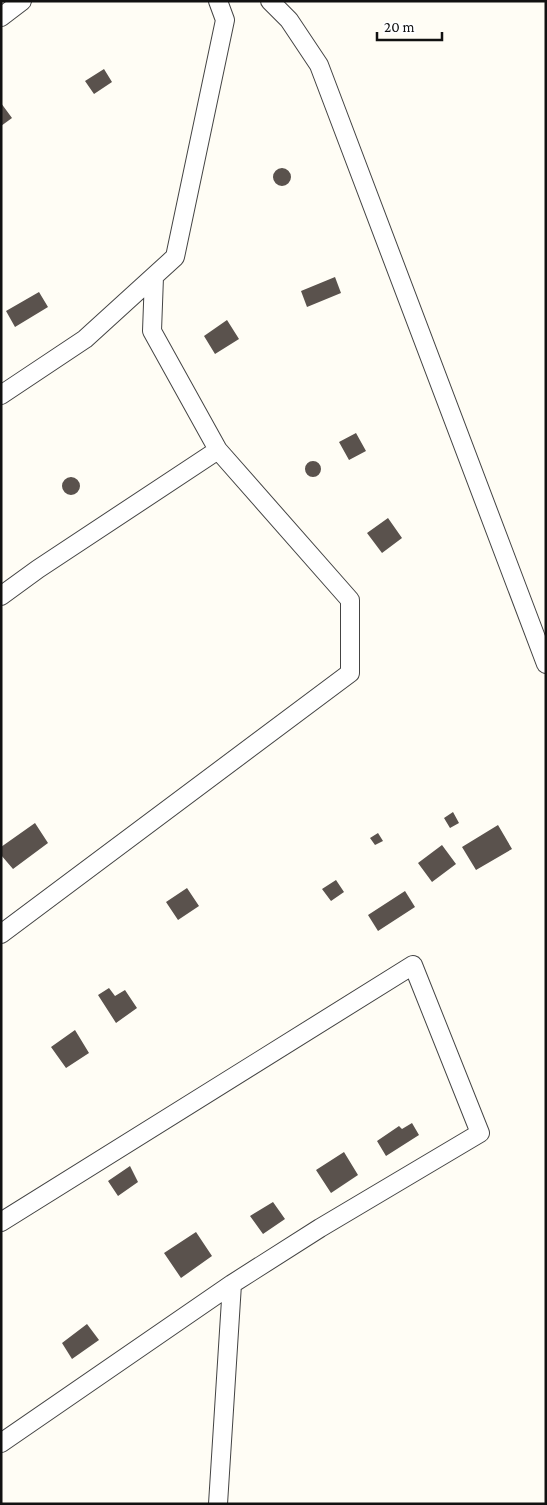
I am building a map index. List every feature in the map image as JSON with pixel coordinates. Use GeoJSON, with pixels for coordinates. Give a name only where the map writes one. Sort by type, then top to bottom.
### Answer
{"type":"FeatureCollection","features":[{"type":"Feature","properties":{"kind":"street"},"geometry":{"type":"LineString","coordinates":[[1,17],[22,1]]}},
{"type":"Feature","properties":{"kind":"street"},"geometry":{"type":"LineString","coordinates":[[1,395],[85,339],[175,257],[225,20],[218,1]]}},
{"type":"Feature","properties":{"kind":"street"},"geometry":{"type":"LineString","coordinates":[[270,1],[289,20],[319,65],[546,664]]}},
{"type":"Feature","properties":{"kind":"street"},"geometry":{"type":"LineString","coordinates":[[1,934],[350,673],[350,600],[218,450],[152,331],[154,277]]}},
{"type":"Feature","properties":{"kind":"street"},"geometry":{"type":"LineString","coordinates":[[1,596],[38,568],[218,450]]}},
{"type":"Feature","properties":{"kind":"street"},"geometry":{"type":"LineString","coordinates":[[1,1222],[413,965],[480,1133],[320,1228],[232,1284],[1,1443]]}},
{"type":"Feature","properties":{"kind":"street"},"geometry":{"type":"LineString","coordinates":[[218,1504],[232,1284]]}},
{"type":"Feature","properties":{"kind":"building"},"geometry":{"type":"Polygon","coordinates":[[[104,69],[112,82],[94,94],[85,81],[104,69]]]}},
{"type":"Feature","properties":{"kind":"building"},"geometry":{"type":"Polygon","coordinates":[[[1,103],[12,118],[1,126],[1,103]]]}},
{"type":"Feature","properties":{"kind":"building"},"geometry":{"type":"Polygon","coordinates":[[[282,168],[288,171],[291,177],[288,183],[282,186],[276,183],[273,177],[276,171],[282,168]]]}},
{"type":"Feature","properties":{"kind":"building"},"geometry":{"type":"Polygon","coordinates":[[[335,277],[341,293],[307,307],[301,291],[335,277]]]}},
{"type":"Feature","properties":{"kind":"building"},"geometry":{"type":"Polygon","coordinates":[[[39,292],[48,307],[15,327],[6,311],[39,292]]]}},
{"type":"Feature","properties":{"kind":"building"},"geometry":{"type":"Polygon","coordinates":[[[227,320],[239,339],[215,354],[204,336],[227,320]]]}},
{"type":"Feature","properties":{"kind":"building"},"geometry":{"type":"Polygon","coordinates":[[[356,433],[366,451],[349,460],[339,442],[356,433]]]}},
{"type":"Feature","properties":{"kind":"building"},"geometry":{"type":"Polygon","coordinates":[[[310,461],[316,461],[321,466],[319,475],[310,477],[305,472],[305,466],[310,461]]]}},
{"type":"Feature","properties":{"kind":"building"},"geometry":{"type":"Polygon","coordinates":[[[71,477],[77,480],[80,486],[77,492],[71,495],[65,492],[62,486],[65,480],[71,477]]]}},
{"type":"Feature","properties":{"kind":"building"},"geometry":{"type":"Polygon","coordinates":[[[388,518],[402,538],[382,553],[367,533],[388,518]]]}},
{"type":"Feature","properties":{"kind":"building"},"geometry":{"type":"Polygon","coordinates":[[[453,812],[459,823],[450,828],[444,818],[453,812]]]}},
{"type":"Feature","properties":{"kind":"building"},"geometry":{"type":"Polygon","coordinates":[[[35,823],[48,843],[13,869],[1,855],[1,847],[35,823]]]}},
{"type":"Feature","properties":{"kind":"building"},"geometry":{"type":"Polygon","coordinates":[[[498,825],[512,849],[476,870],[462,847],[498,825]]]}},
{"type":"Feature","properties":{"kind":"building"},"geometry":{"type":"Polygon","coordinates":[[[378,833],[383,841],[375,845],[370,838],[378,833]]]}},
{"type":"Feature","properties":{"kind":"building"},"geometry":{"type":"Polygon","coordinates":[[[442,845],[456,864],[432,882],[418,863],[442,845]]]}},
{"type":"Feature","properties":{"kind":"building"},"geometry":{"type":"Polygon","coordinates":[[[336,880],[344,892],[331,901],[322,889],[336,880]]]}},
{"type":"Feature","properties":{"kind":"building"},"geometry":{"type":"Polygon","coordinates":[[[187,888],[199,906],[178,920],[166,902],[187,888]]]}},
{"type":"Feature","properties":{"kind":"building"},"geometry":{"type":"Polygon","coordinates":[[[405,891],[415,907],[378,931],[368,915],[405,891]]]}},
{"type":"Feature","properties":{"kind":"building"},"geometry":{"type":"Polygon","coordinates":[[[109,988],[115,996],[125,990],[137,1008],[116,1023],[98,995],[109,988]]]}},
{"type":"Feature","properties":{"kind":"building"},"geometry":{"type":"Polygon","coordinates":[[[75,1030],[89,1053],[66,1068],[51,1047],[75,1030]]]}},
{"type":"Feature","properties":{"kind":"building"},"geometry":{"type":"Polygon","coordinates":[[[412,1123],[419,1135],[386,1156],[377,1141],[399,1126],[402,1129],[412,1123]]]}},
{"type":"Feature","properties":{"kind":"building"},"geometry":{"type":"Polygon","coordinates":[[[344,1152],[358,1175],[331,1193],[316,1170],[344,1152]]]}},
{"type":"Feature","properties":{"kind":"building"},"geometry":{"type":"Polygon","coordinates":[[[130,1166],[138,1182],[118,1196],[108,1181],[130,1166]]]}},
{"type":"Feature","properties":{"kind":"building"},"geometry":{"type":"Polygon","coordinates":[[[273,1202],[285,1219],[263,1234],[250,1216],[273,1202]]]}},
{"type":"Feature","properties":{"kind":"building"},"geometry":{"type":"Polygon","coordinates":[[[196,1232],[212,1256],[181,1278],[164,1253],[196,1232]]]}},
{"type":"Feature","properties":{"kind":"building"},"geometry":{"type":"Polygon","coordinates":[[[87,1324],[99,1340],[72,1359],[62,1343],[87,1324]]]}}]}
